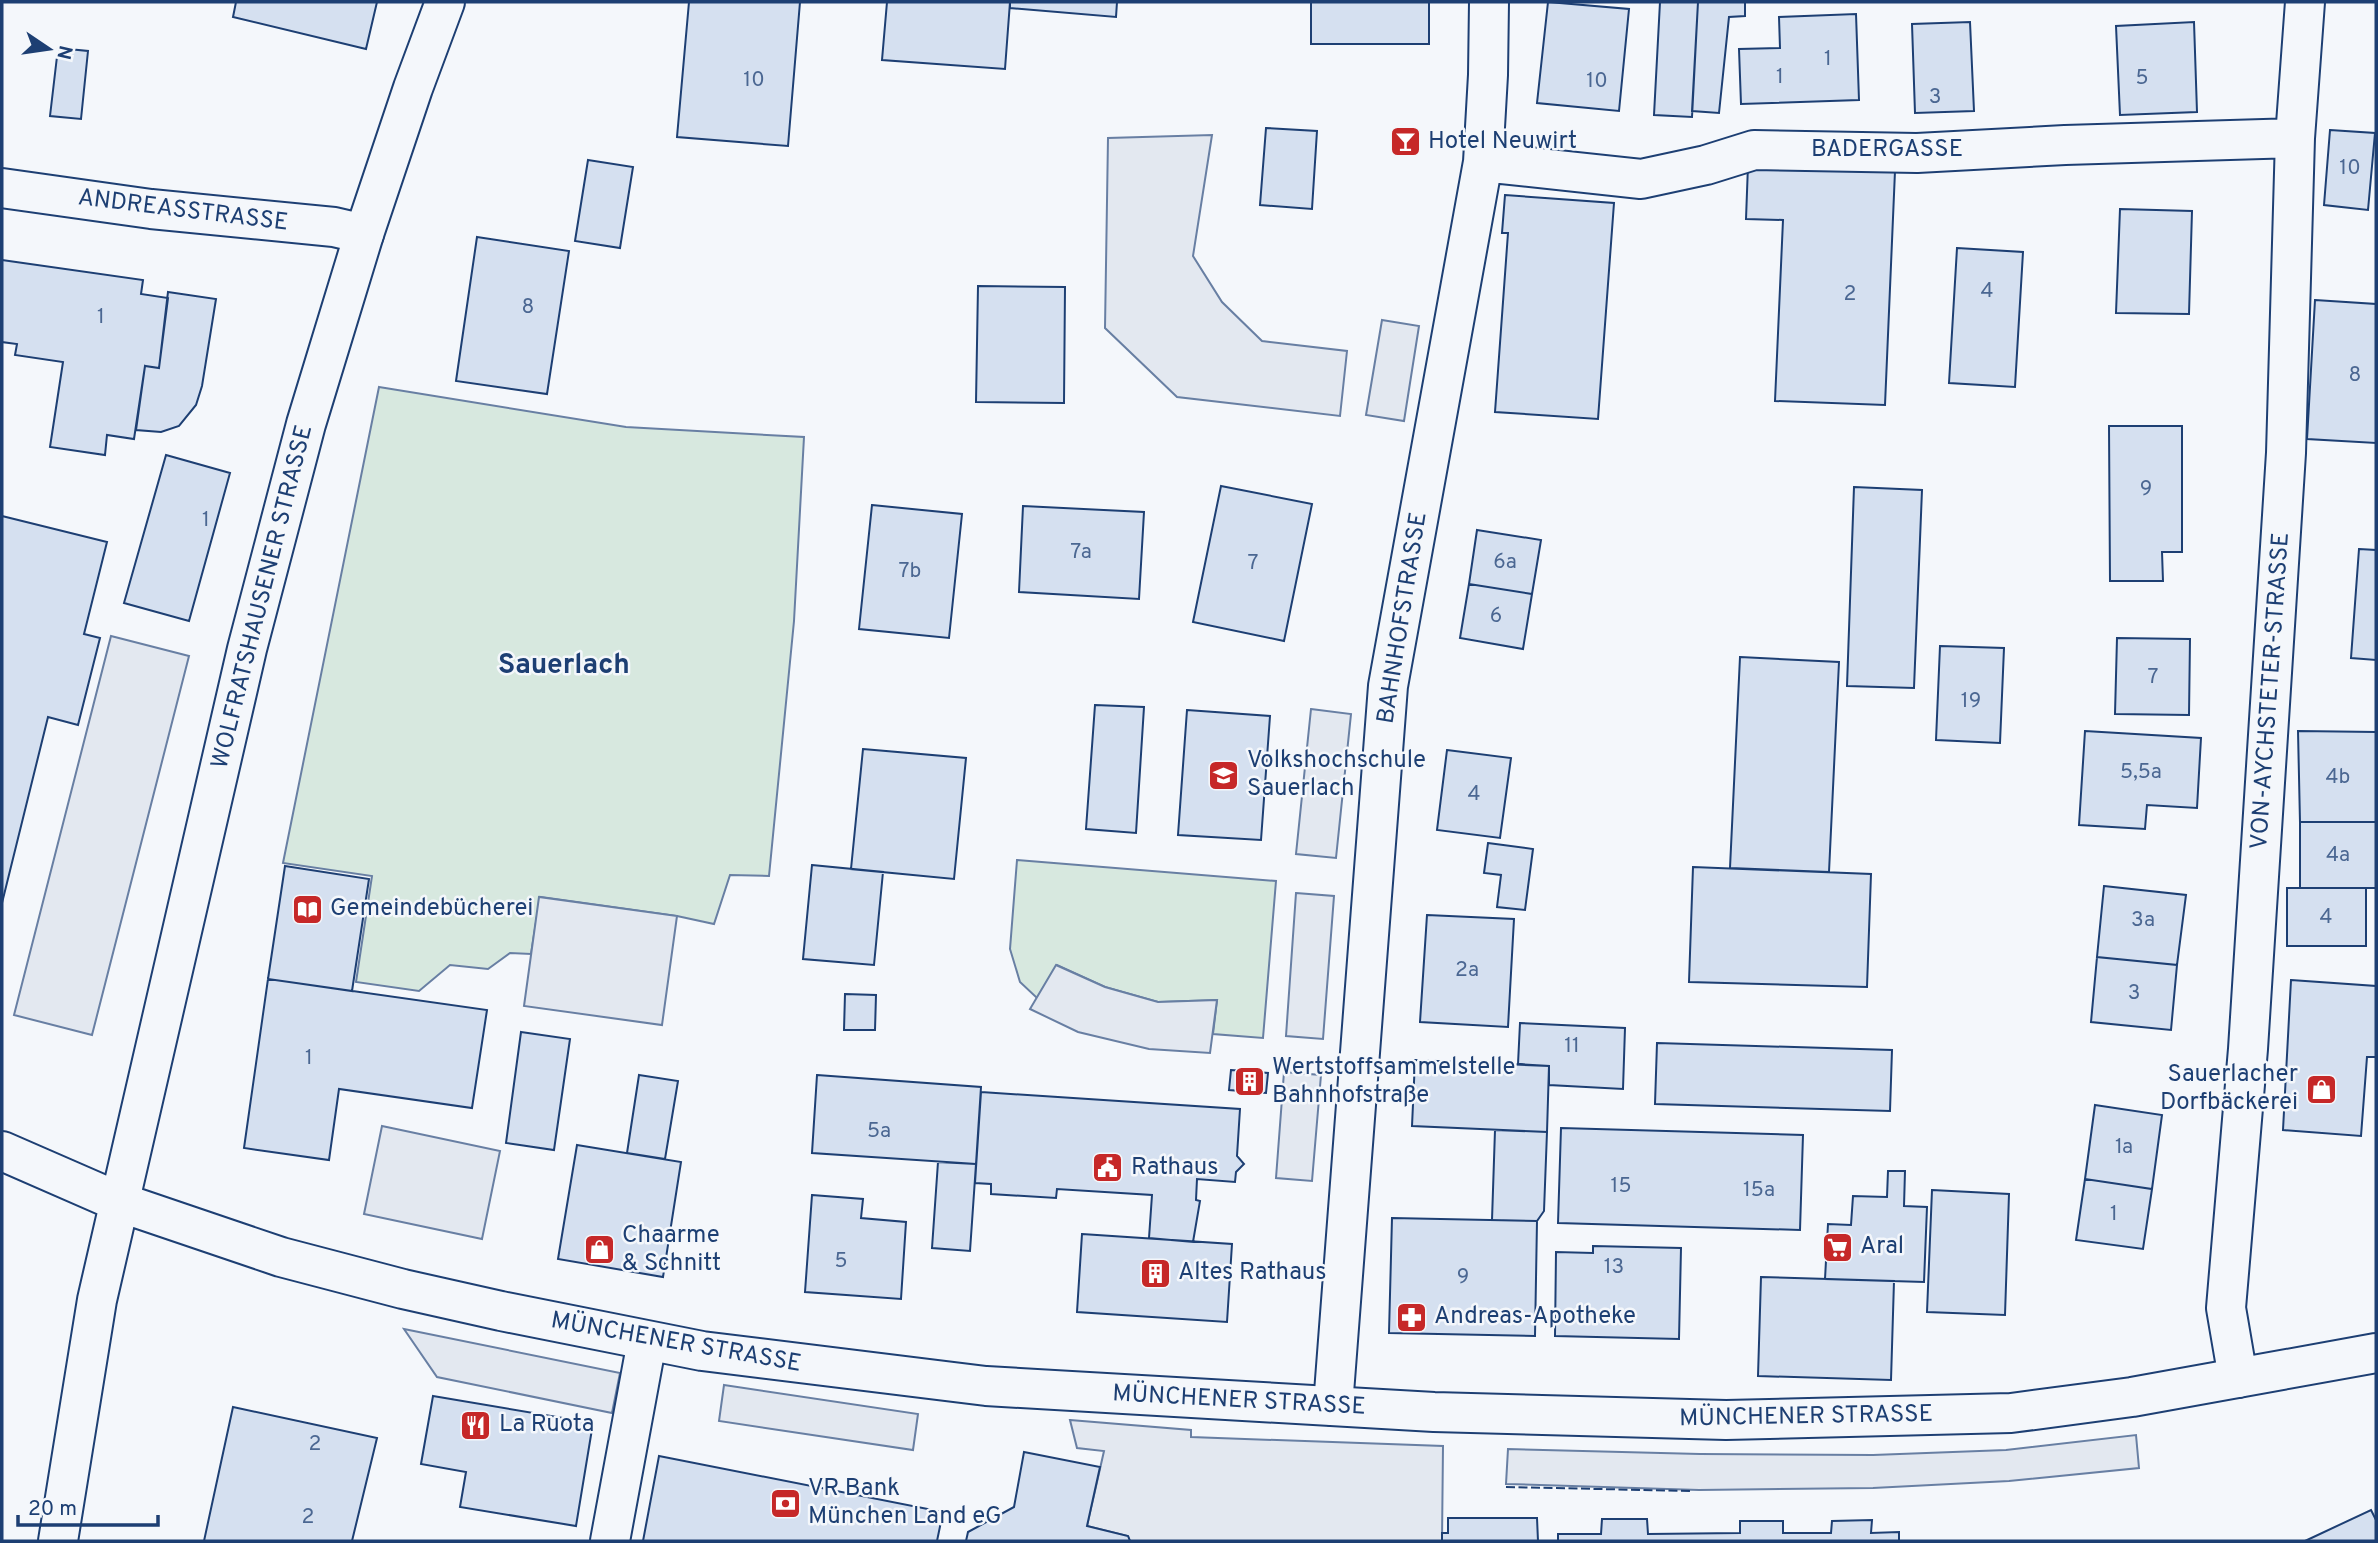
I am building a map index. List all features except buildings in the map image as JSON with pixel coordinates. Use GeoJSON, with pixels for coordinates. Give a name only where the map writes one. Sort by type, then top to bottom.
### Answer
{"type":"FeatureCollection","features":[{"type":"Feature","properties":{"kind":"street","name":"WOLFRATSHAUSENER STRASSE"},"geometry":{"type":"LineString","coordinates":[[58,1541],[93,1321],[247,649],[306,424],[364,234],[445,2]]}},
{"type":"Feature","properties":{"kind":"street","name":"BAHNHOFSTRASSE"},"geometry":{"type":"LineString","coordinates":[[1334,1406],[1388,686],[1483,162],[1489,2]]}},
{"type":"Feature","properties":{"kind":"street","name":"VON-AYCHSTETER-STRASSE"},"geometry":{"type":"LineString","coordinates":[[2238,1378],[2226,1308],[2249,1037],[2286,453],[2295,138],[2305,2]]}},
{"type":"Feature","properties":{"kind":"street","name":"BADERGASSE"},"geometry":{"type":"LineString","coordinates":[[1483,162],[1641,179],[1706,165],[1754,150],[1917,152],[2295,138]]}},
{"type":"Feature","properties":{"kind":"street","name":"ANDREASSTRASSE"},"geometry":{"type":"LineString","coordinates":[[2,188],[151,209],[334,227],[364,234]]}},
{"type":"Feature","properties":{"kind":"street","name":"MÜNCHENER STRASSE"},"geometry":{"type":"LineString","coordinates":[[2,1151],[119,1202],[305,1263],[476,1306],[647,1342],[852,1371],[986,1386],[1445,1412],[1707,1420],[2011,1413],[2132,1397],[2376,1353]]}},
{"type":"Feature","properties":{"kind":"street"},"geometry":{"type":"LineString","coordinates":[[610,1541],[647,1342]]}},
{"type":"Feature","properties":{"kind":"shaded area"},"geometry":{"type":"Polygon","coordinates":[[[1212,135],[1193,256],[1222,302],[1262,341],[1347,351],[1340,416],[1177,397],[1105,328],[1108,138],[1212,135]]]}},
{"type":"Feature","properties":{"kind":"shaded area"},"geometry":{"type":"Polygon","coordinates":[[[1382,320],[1419,326],[1404,421],[1366,415],[1382,320]]]}},
{"type":"Feature","properties":{"kind":"shaded area"},"geometry":{"type":"Polygon","coordinates":[[[379,387],[626,427],[804,437],[794,621],[769,876],[730,875],[714,924],[677,916],[540,897],[531,954],[510,953],[488,969],[450,965],[419,991],[356,982],[372,876],[283,863],[379,387]]]}},
{"type":"Feature","properties":{"kind":"shaded area"},"geometry":{"type":"Polygon","coordinates":[[[111,636],[189,656],[92,1035],[14,1015],[111,636]]]}},
{"type":"Feature","properties":{"kind":"shaded area"},"geometry":{"type":"Polygon","coordinates":[[[1311,709],[1351,714],[1336,858],[1296,854],[1311,709]]]}},
{"type":"Feature","properties":{"kind":"shaded area"},"geometry":{"type":"Polygon","coordinates":[[[1017,860],[1276,881],[1263,1038],[1213,1034],[1217,1000],[1158,1002],[1105,987],[1057,965],[1037,998],[1020,982],[1010,949],[1017,860]]]}},
{"type":"Feature","properties":{"kind":"shaded area"},"geometry":{"type":"Polygon","coordinates":[[[1296,893],[1334,896],[1323,1039],[1286,1036],[1296,893]]]}},
{"type":"Feature","properties":{"kind":"shaded area"},"geometry":{"type":"Polygon","coordinates":[[[539,897],[677,916],[662,1025],[524,1006],[539,897]]]}},
{"type":"Feature","properties":{"kind":"shaded area"},"geometry":{"type":"Polygon","coordinates":[[[1056,965],[1105,987],[1158,1002],[1217,1000],[1210,1053],[1149,1049],[1078,1032],[1030,1009],[1056,965]]]}},
{"type":"Feature","properties":{"kind":"shaded area"},"geometry":{"type":"Polygon","coordinates":[[[1284,1072],[1321,1075],[1312,1181],[1276,1178],[1284,1072]]]}},
{"type":"Feature","properties":{"kind":"shaded area"},"geometry":{"type":"Polygon","coordinates":[[[382,1126],[500,1151],[482,1239],[364,1214],[382,1126]]]}},
{"type":"Feature","properties":{"kind":"shaded area"},"geometry":{"type":"Polygon","coordinates":[[[404,1329],[620,1373],[612,1413],[437,1377],[404,1329]]]}},
{"type":"Feature","properties":{"kind":"shaded area"},"geometry":{"type":"Polygon","coordinates":[[[724,1385],[918,1414],[913,1450],[719,1421],[724,1385]]]}},
{"type":"Feature","properties":{"kind":"shaded area"},"geometry":{"type":"Polygon","coordinates":[[[1070,1420],[1191,1430],[1191,1437],[1443,1446],[1442,1541],[1130,1541],[1128,1536],[1087,1526],[1104,1451],[1077,1448],[1070,1420]]]}},
{"type":"Feature","properties":{"kind":"shaded area"},"geometry":{"type":"Polygon","coordinates":[[[2136,1435],[2139,1468],[2009,1481],[1873,1488],[1699,1490],[1506,1484],[1508,1449],[1873,1455],[2006,1450],[2136,1435]]]}},
{"type":"Feature","properties":{"kind":"fence"},"geometry":{"type":"LineString","coordinates":[[1506,1487],[1691,1491]]}},
{"type":"Feature","properties":{"kind":"place","name":"Hotel Neuwirt"},"geometry":{"type":"Point","coordinates":[1405,142]}},
{"type":"Feature","properties":{"kind":"place","name":"Volkshochschule Sauerlach"},"geometry":{"type":"Point","coordinates":[1224,775]}},
{"type":"Feature","properties":{"kind":"place","name":"Gemeindebücherei"},"geometry":{"type":"Point","coordinates":[307,909]}},
{"type":"Feature","properties":{"kind":"place","name":"Wertstoffsammelstelle Bahnhofstraße"},"geometry":{"type":"Point","coordinates":[1249,1082]}},
{"type":"Feature","properties":{"kind":"place","name":"Sauerlacher Dorfbäckerei"},"geometry":{"type":"Point","coordinates":[2321,1089]}},
{"type":"Feature","properties":{"kind":"place","name":"Rathaus"},"geometry":{"type":"Point","coordinates":[1108,1168]}},
{"type":"Feature","properties":{"kind":"place","name":"Aral"},"geometry":{"type":"Point","coordinates":[1837,1247]}},
{"type":"Feature","properties":{"kind":"place","name":"Chaarme & Schnitt"},"geometry":{"type":"Point","coordinates":[599,1250]}},
{"type":"Feature","properties":{"kind":"place","name":"Altes Rathaus"},"geometry":{"type":"Point","coordinates":[1155,1273]}},
{"type":"Feature","properties":{"kind":"place","name":"Andreas-Apotheke"},"geometry":{"type":"Point","coordinates":[1411,1317]}},
{"type":"Feature","properties":{"kind":"place","name":"La Ruota"},"geometry":{"type":"Point","coordinates":[476,1425]}},
{"type":"Feature","properties":{"kind":"place","name":"VR Bank München Land eG"},"geometry":{"type":"Point","coordinates":[785,1503]}},
{"type":"Feature","properties":{"kind":"district","name":"Sauerlach"},"geometry":{"type":"Point","coordinates":[564,666]}}]}
